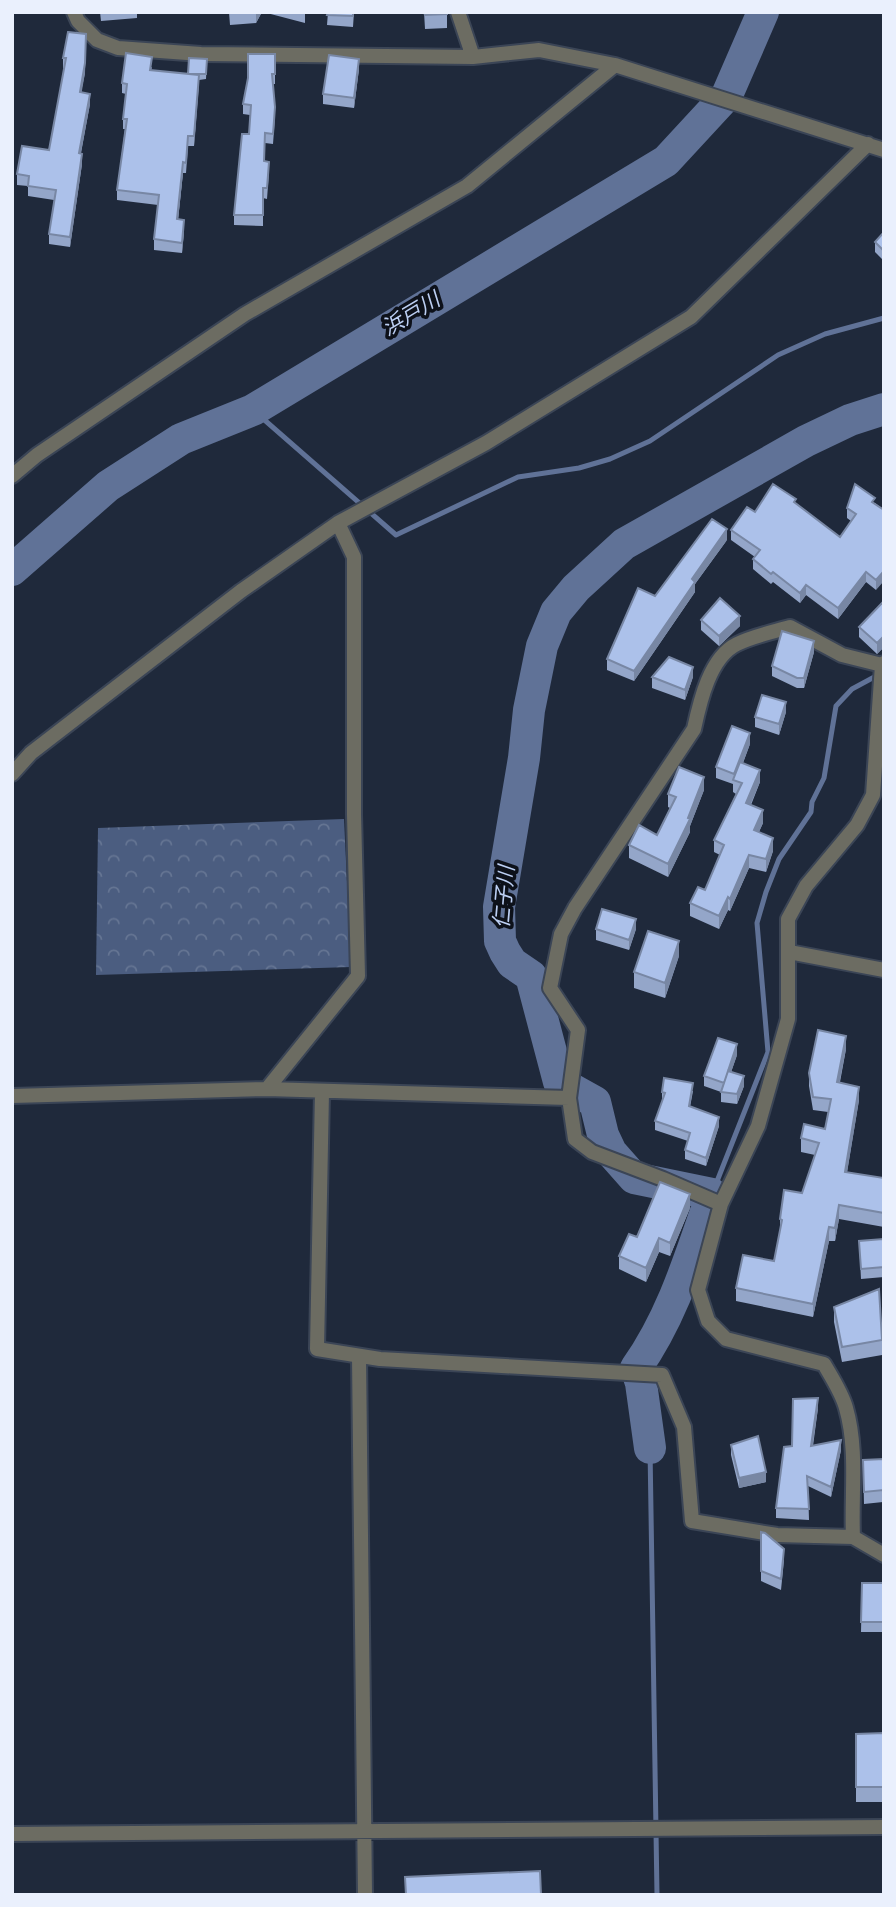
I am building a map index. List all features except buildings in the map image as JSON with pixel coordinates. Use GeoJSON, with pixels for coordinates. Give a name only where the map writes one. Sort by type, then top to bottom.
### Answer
{"type":"FeatureCollection","features":[{"type":"Feature","properties":{"kind":"street"},"geometry":{"type":"LineString","coordinates":[[74,12],[78,21],[97,40],[118,48],[201,54],[473,57],[539,50],[615,65],[884,150]]}},
{"type":"Feature","properties":{"kind":"street"},"geometry":{"type":"LineString","coordinates":[[457,12],[473,57]]}},
{"type":"Feature","properties":{"kind":"street"},"geometry":{"type":"LineString","coordinates":[[12,476],[37,455],[245,314],[467,186],[615,65]]}},
{"type":"Feature","properties":{"kind":"street"},"geometry":{"type":"LineString","coordinates":[[12,774],[31,753],[241,591],[338,523],[486,443],[691,317],[868,144]]}},
{"type":"Feature","properties":{"kind":"street"},"geometry":{"type":"LineString","coordinates":[[267,1089],[358,976],[354,814],[354,557],[338,523]]}},
{"type":"Feature","properties":{"kind":"street"},"geometry":{"type":"LineString","coordinates":[[721,1204],[663,1178],[592,1152],[575,1139],[569,1098],[578,1030],[550,988],[561,934],[575,908],[694,729],[712,669],[736,644],[790,627],[842,655],[883,664],[873,795],[857,825],[806,886],[788,919],[788,1019],[758,1126],[721,1204],[698,1290],[709,1321],[726,1339],[824,1364],[846,1405],[854,1447],[853,1537]]}},
{"type":"Feature","properties":{"kind":"street"},"geometry":{"type":"LineString","coordinates":[[789,952],[884,970]]}},
{"type":"Feature","properties":{"kind":"street"},"geometry":{"type":"LineString","coordinates":[[12,1096],[267,1089],[569,1098]]}},
{"type":"Feature","properties":{"kind":"street"},"geometry":{"type":"LineString","coordinates":[[321,1092],[317,1349],[359,1356],[662,1375],[684,1427],[692,1521],[777,1535],[853,1537],[884,1555]]}},
{"type":"Feature","properties":{"kind":"street"},"geometry":{"type":"LineString","coordinates":[[359,1356],[365,1895]]}},
{"type":"Feature","properties":{"kind":"street"},"geometry":{"type":"LineString","coordinates":[[12,1834],[884,1827]]}},
{"type":"Feature","properties":{"kind":"green space"},"geometry":{"type":"Polygon","coordinates":[[[344,819],[351,967],[96,975],[98,828],[344,819]]]}},
{"type":"Feature","properties":{"kind":"waterway","name":"浜戸川"},"geometry":{"type":"LineString","coordinates":[[12,570],[108,486],[181,439],[253,410],[666,161],[727,95],[763,12]]}},
{"type":"Feature","properties":{"kind":"waterway"},"geometry":{"type":"LineString","coordinates":[[253,410],[396,535],[518,477],[579,468],[610,459],[650,441],[778,355],[825,334],[884,318]]}},
{"type":"Feature","properties":{"kind":"waterway","name":"仁子川"},"geometry":{"type":"LineString","coordinates":[[650,1448],[641,1383],[636,1368],[671,1306],[712,1194],[634,1178],[611,1152],[603,1135],[595,1102],[559,1082],[531,976],[512,963],[500,941],[499,907],[524,758],[529,710],[542,646],[556,612],[576,588],[624,544],[806,441],[850,420],[884,409]]}},
{"type":"Feature","properties":{"kind":"waterway"},"geometry":{"type":"LineString","coordinates":[[712,1194],[768,1052],[757,923],[766,892],[779,859],[811,812],[812,802],[824,778],[836,706],[852,689],[878,675]]}},
{"type":"Feature","properties":{"kind":"waterway"},"geometry":{"type":"LineString","coordinates":[[650,1448],[657,1895]]}}]}
